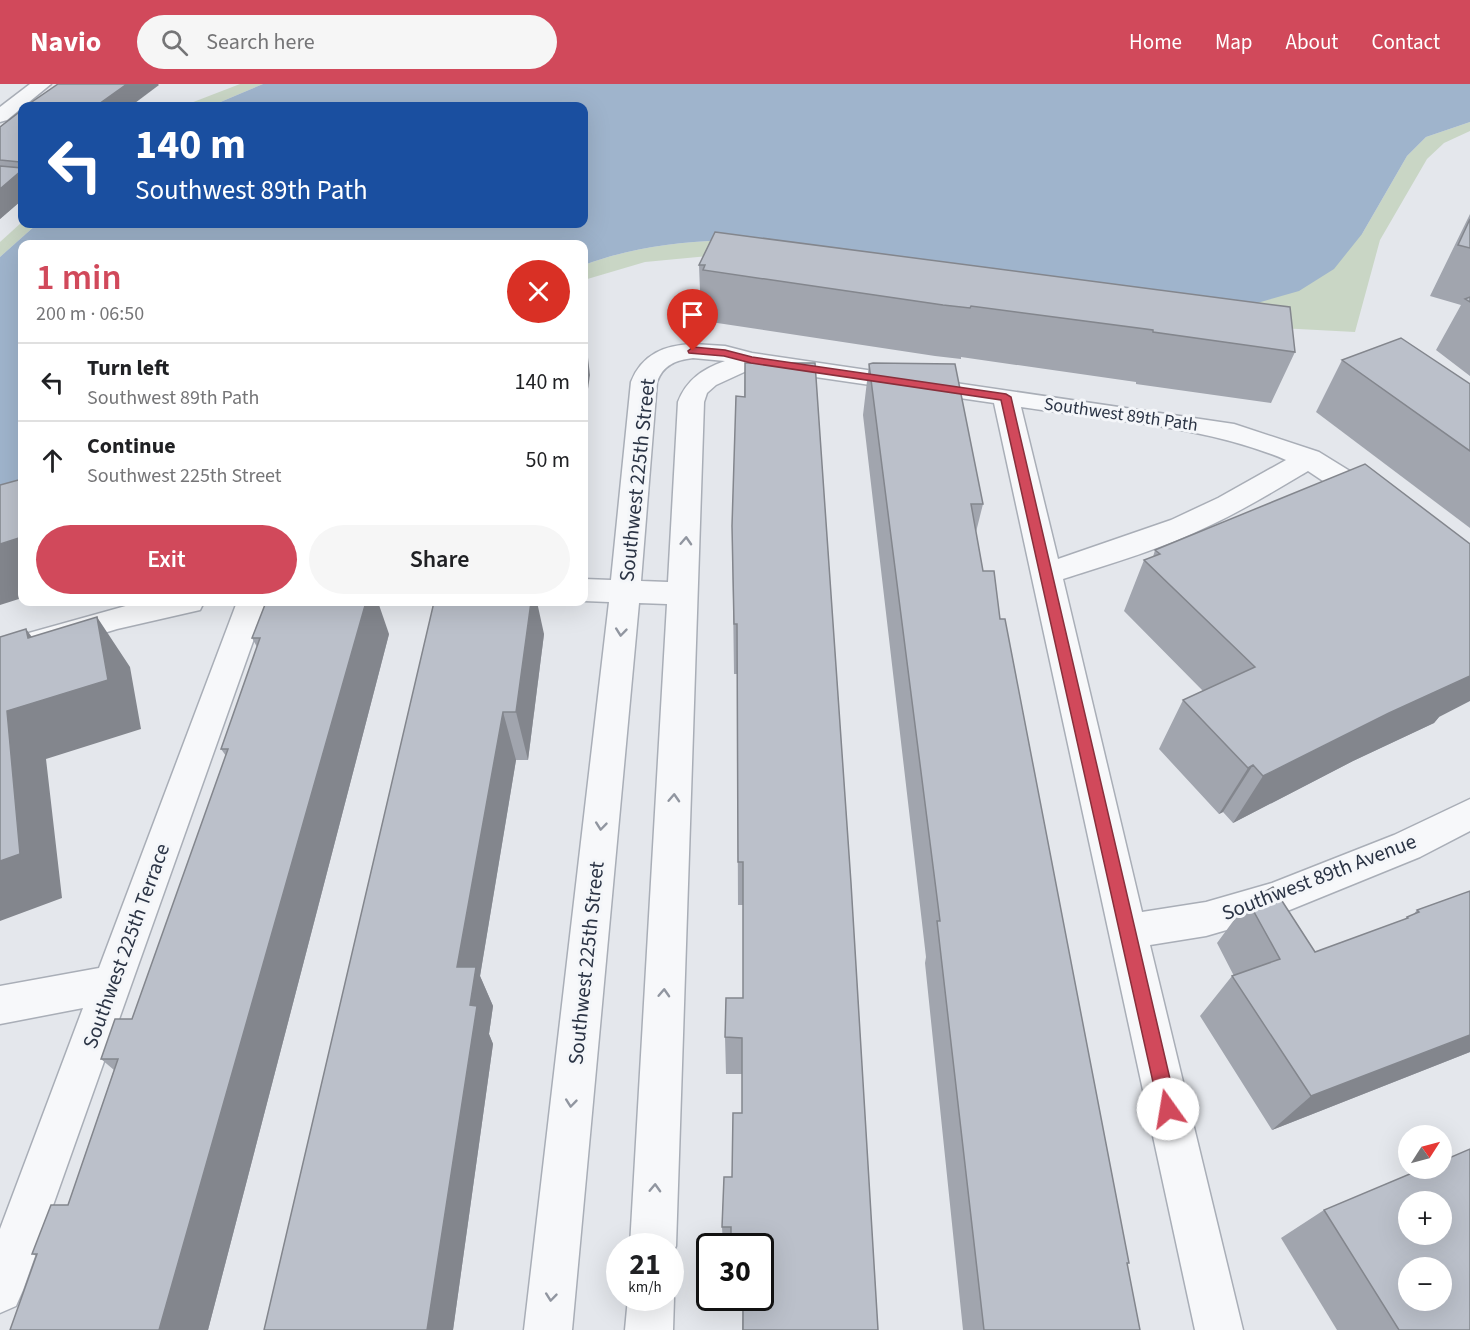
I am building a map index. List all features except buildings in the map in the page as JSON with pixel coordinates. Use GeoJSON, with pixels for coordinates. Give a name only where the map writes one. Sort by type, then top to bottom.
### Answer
{"type":"FeatureCollection","features":[{"type":"Feature","properties":{"kind":"street"},"geometry":{"type":"LineString","coordinates":[[4,90],[34,89]]}},
{"type":"Feature","properties":{"kind":"street"},"geometry":{"type":"LineString","coordinates":[[0,116],[34,89]]}},
{"type":"Feature","properties":{"kind":"street","name":"Southwest 225th Street"},"geometry":{"type":"LineString","coordinates":[[548,1330],[625,591],[644,382],[648,371],[659,360],[678,352],[725,353],[751,360]]}},
{"type":"Feature","properties":{"kind":"street"},"geometry":{"type":"LineString","coordinates":[[654,1233],[693,394],[697,387],[713,375],[751,360]]}},
{"type":"Feature","properties":{"kind":"street","name":"Southwest 89th Path"},"geometry":{"type":"LineString","coordinates":[[751,360],[1238,432],[1282,446],[1309,458],[1346,480],[1395,518]]}},
{"type":"Feature","properties":{"kind":"street"},"geometry":{"type":"LineString","coordinates":[[1006,397],[1219,1330]]}},
{"type":"Feature","properties":{"kind":"street"},"geometry":{"type":"LineString","coordinates":[[1047,573],[1123,550],[1199,519],[1309,458]]}},
{"type":"Feature","properties":{"kind":"street"},"geometry":{"type":"LineString","coordinates":[[588,590],[683,593]]}},
{"type":"Feature","properties":{"kind":"street"},"geometry":{"type":"LineString","coordinates":[[0,653],[117,618],[171,606]]}},
{"type":"Feature","properties":{"kind":"street","name":"Southwest 225th Terrace"},"geometry":{"type":"LineString","coordinates":[[0,1290],[251,606]]}},
{"type":"Feature","properties":{"kind":"street","name":"Southwest 89th Avenue"},"geometry":{"type":"LineString","coordinates":[[1128,932],[1206,919],[1275,898],[1407,846],[1470,814]]}},
{"type":"Feature","properties":{"kind":"street"},"geometry":{"type":"LineString","coordinates":[[0,1005],[111,984]]}},
{"type":"Feature","properties":{"kind":"street"},"geometry":{"type":"LineString","coordinates":[[649,1330],[650,1311]]}},
{"type":"Feature","properties":{"kind":"green space"},"geometry":{"type":"Polygon","coordinates":[[[240,84],[263,84],[220,102],[193,102],[240,84]]]}},
{"type":"Feature","properties":{"kind":"green space"},"geometry":{"type":"Polygon","coordinates":[[[1470,122],[1470,131],[1444,143],[1427,159],[1380,240],[1355,332],[1260,327],[719,255],[645,262],[588,279],[588,264],[619,254],[670,244],[724,240],[1362,234],[1407,156],[1426,137],[1470,122]]]}},
{"type":"Feature","properties":{"kind":"green space"},"geometry":{"type":"Polygon","coordinates":[[[18,226],[18,228],[33,228],[0,257],[0,242],[18,226]]]}},
{"type":"Feature","properties":{"kind":"water"},"geometry":{"type":"Polygon","coordinates":[[[263,84],[1470,84],[1470,122],[1426,137],[1407,156],[1362,234],[1334,269],[1299,291],[1257,303],[724,240],[653,247],[588,264],[588,240],[19,240],[33,228],[588,228],[588,102],[220,102],[263,84]]]}},
{"type":"Feature","properties":{"kind":"water"},"geometry":{"type":"Polygon","coordinates":[[[18,241],[18,502],[0,507],[0,257],[18,241]]]}},
{"type":"Feature","properties":{"kind":"route"},"geometry":{"type":"LineString","coordinates":[[693,351],[725,353],[751,360],[1006,397],[1168,1109]]}}]}
